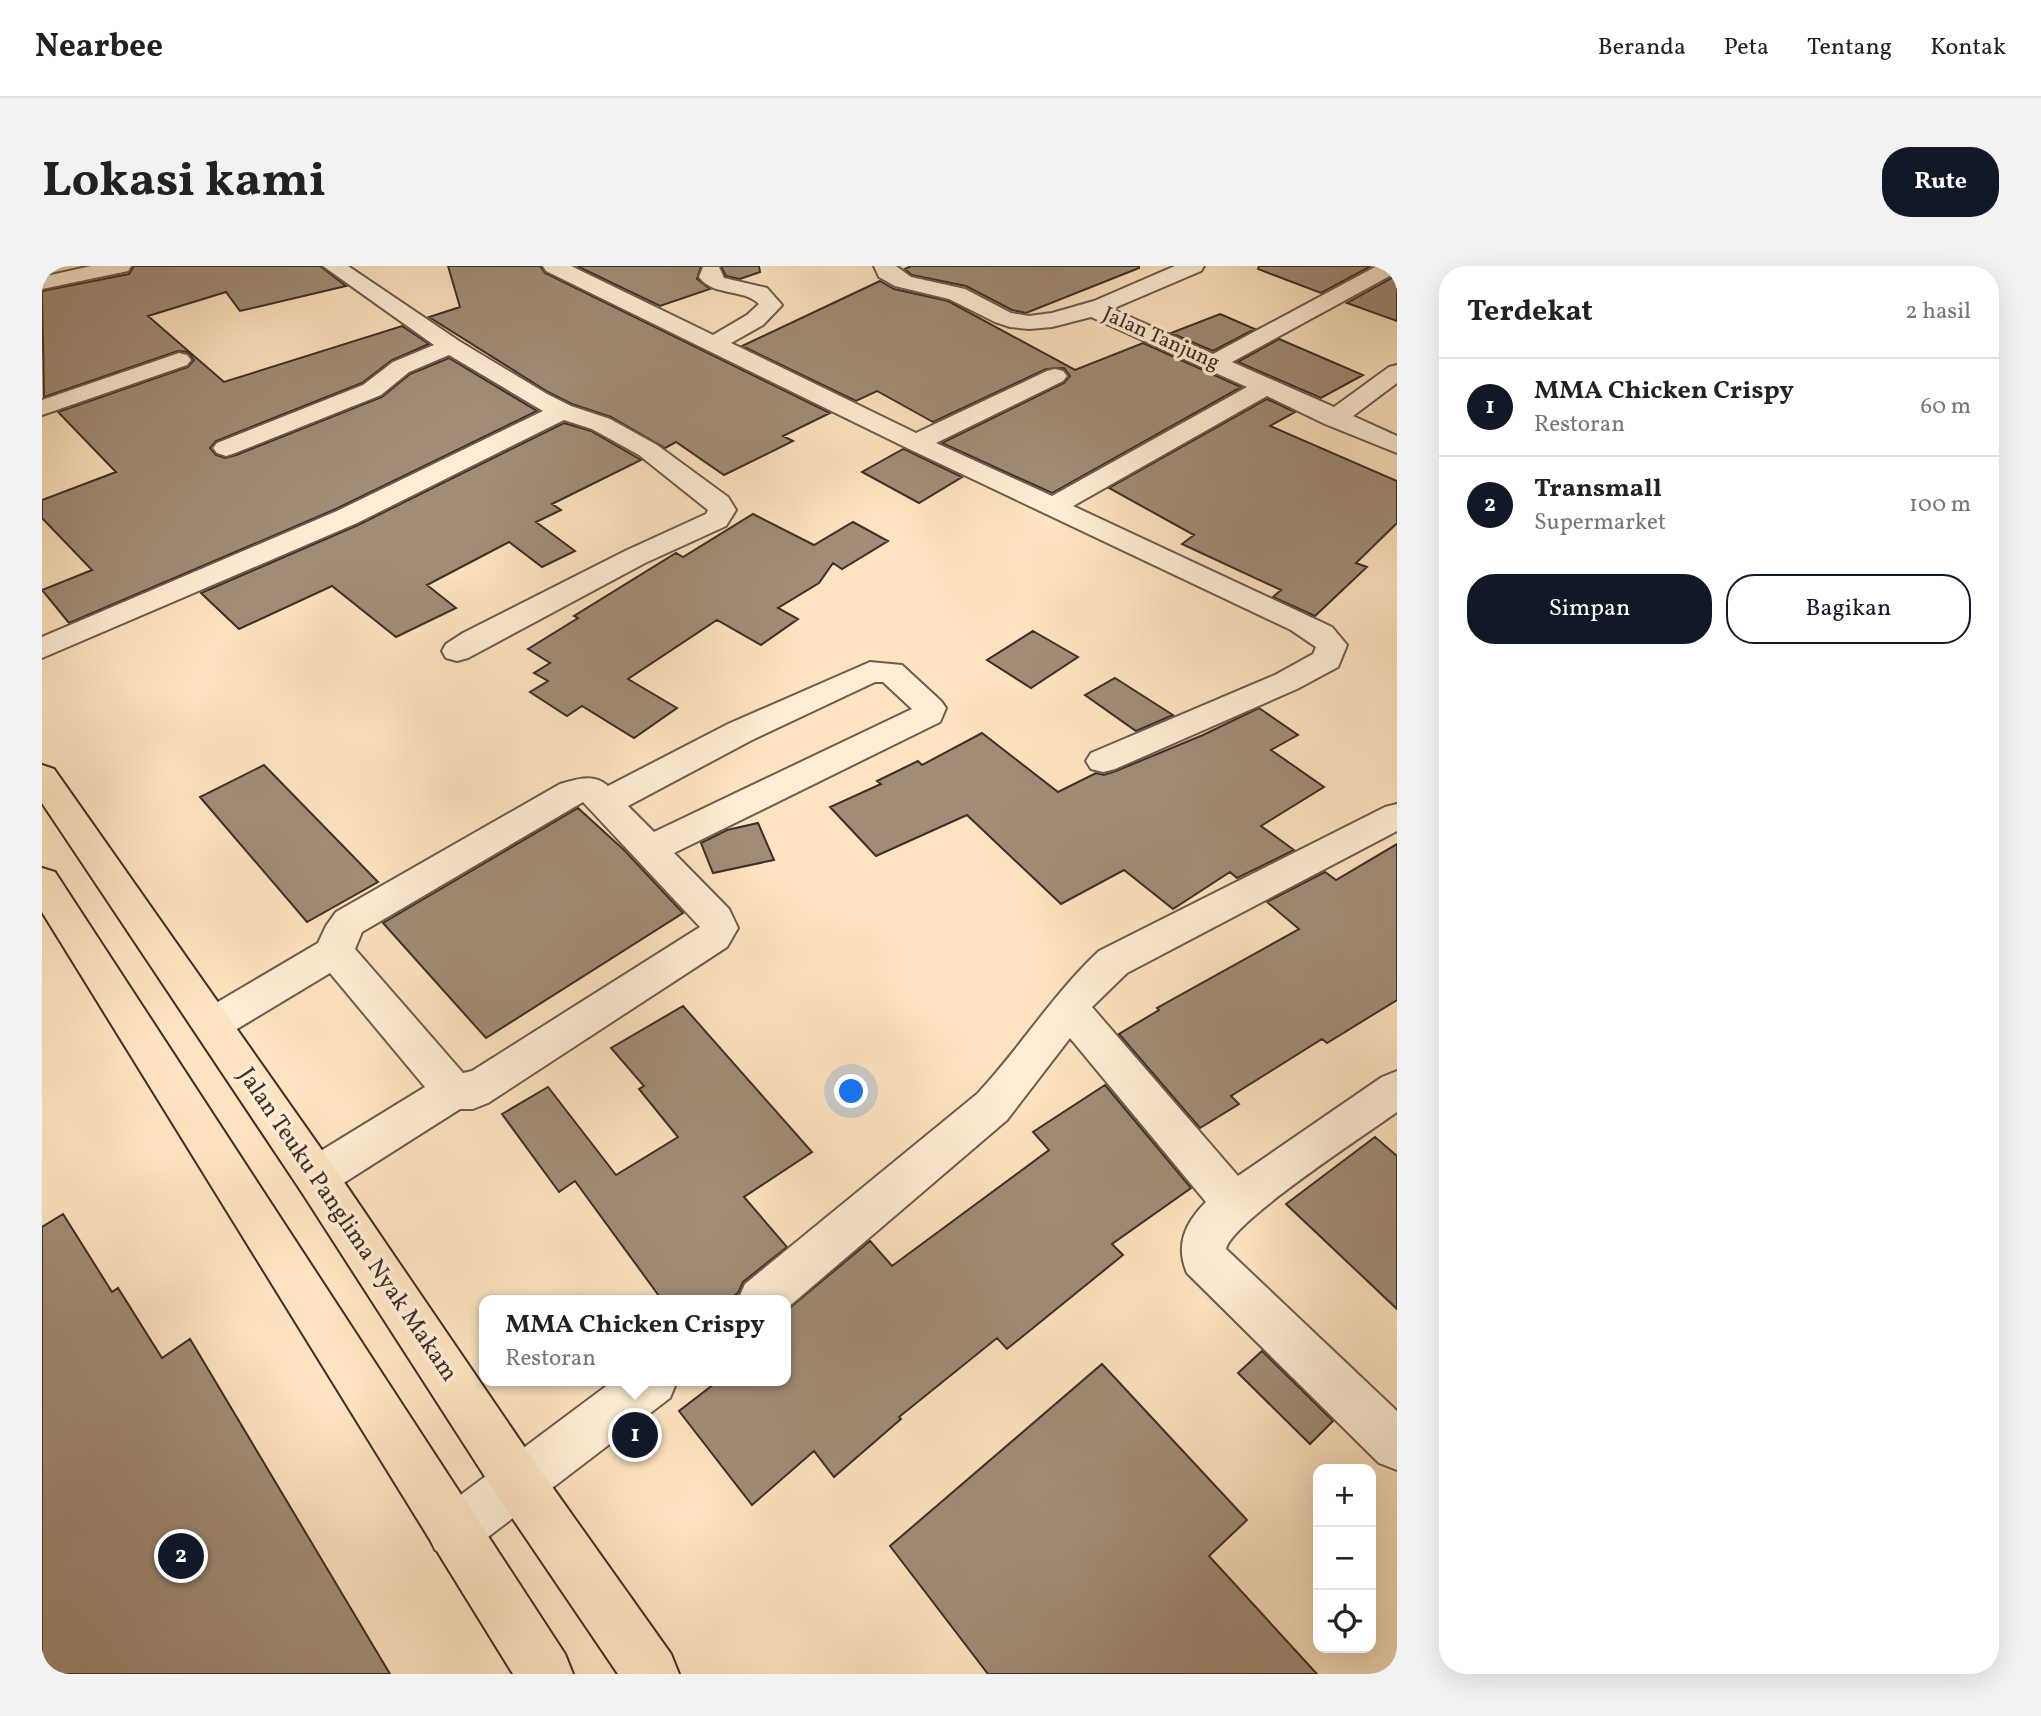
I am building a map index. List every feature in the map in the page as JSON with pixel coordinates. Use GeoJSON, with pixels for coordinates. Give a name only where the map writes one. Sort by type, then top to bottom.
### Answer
{"type":"FeatureCollection","features":[{"type":"Feature","properties":{"kind":"main road","name":"Jalan Teuku Panglima Nyak Makam"},"geometry":{"type":"LineString","coordinates":[[42,777],[213,1024],[517,1482],[651,1674]]}},
{"type":"Feature","properties":{"kind":"main road"},"geometry":{"type":"LineString","coordinates":[[42,882],[544,1674]]}},
{"type":"Feature","properties":{"kind":"street"},"geometry":{"type":"LineString","coordinates":[[42,283],[120,266]]}},
{"type":"Feature","properties":{"kind":"street"},"geometry":{"type":"LineString","coordinates":[[334,266],[451,346],[562,411],[601,424],[648,450],[718,503],[722,513],[708,524],[635,557],[457,651]]}},
{"type":"Feature","properties":{"kind":"street"},"geometry":{"type":"LineString","coordinates":[[554,266],[916,443],[1302,623],[1321,634],[1332,645],[1327,660],[1286,682],[1103,761]]}},
{"type":"Feature","properties":{"kind":"street","name":"Jalan Tanjung"},"geometry":{"type":"LineString","coordinates":[[885,266],[887,272],[901,281],[957,294],[1013,321],[1052,320],[1093,309],[1397,445]]}},
{"type":"Feature","properties":{"kind":"street"},"geometry":{"type":"LineString","coordinates":[[1093,309],[1193,266]]}},
{"type":"Feature","properties":{"kind":"street"},"geometry":{"type":"LineString","coordinates":[[1213,363],[1393,266]]}},
{"type":"Feature","properties":{"kind":"street"},"geometry":{"type":"LineString","coordinates":[[711,272],[710,277],[715,283],[754,291],[767,298],[771,305],[755,320],[711,345]]}},
{"type":"Feature","properties":{"kind":"street"},"geometry":{"type":"LineString","coordinates":[[226,448],[372,390],[401,367],[451,346]]}},
{"type":"Feature","properties":{"kind":"street"},"geometry":{"type":"LineString","coordinates":[[42,408],[179,360]]}},
{"type":"Feature","properties":{"kind":"street"},"geometry":{"type":"LineString","coordinates":[[1334,419],[1397,372]]}},
{"type":"Feature","properties":{"kind":"street"},"geometry":{"type":"LineString","coordinates":[[916,443],[1055,376]]}},
{"type":"Feature","properties":{"kind":"street"},"geometry":{"type":"LineString","coordinates":[[1052,507],[1265,387]]}},
{"type":"Feature","properties":{"kind":"street"},"geometry":{"type":"LineString","coordinates":[[42,648],[347,517],[562,411]]}},
{"type":"Feature","properties":{"kind":"street"},"geometry":{"type":"LineString","coordinates":[[605,803],[740,732],[870,672],[891,672],[930,708],[929,714],[651,849]]}},
{"type":"Feature","properties":{"kind":"street"},"geometry":{"type":"LineString","coordinates":[[213,1024],[335,952],[338,936],[349,922],[572,792],[590,789],[716,919],[719,928],[714,937],[487,1083],[473,1091],[453,1091],[316,1177]]}},
{"type":"Feature","properties":{"kind":"street"},"geometry":{"type":"LineString","coordinates":[[767,1295],[992,1107],[1016,1080],[1084,989],[1113,962],[1397,816]]}},
{"type":"Feature","properties":{"kind":"street"},"geometry":{"type":"LineString","coordinates":[[335,952],[453,1091]]}},
{"type":"Feature","properties":{"kind":"street"},"geometry":{"type":"LineString","coordinates":[[1070,1009],[1234,1204]]}},
{"type":"Feature","properties":{"kind":"street"},"geometry":{"type":"LineString","coordinates":[[1397,1089],[1234,1204],[1208,1231],[1202,1245],[1203,1258],[1397,1445]]}},
{"type":"Feature","properties":{"kind":"street"},"geometry":{"type":"LineString","coordinates":[[453,1532],[646,1386]]}},
{"type":"Feature","properties":{"kind":"building"},"geometry":{"type":"Polygon","coordinates":[[[134,266],[320,266],[346,286],[240,311],[226,292],[148,316],[224,382],[402,326],[429,344],[392,360],[362,383],[216,441],[210,448],[216,455],[225,458],[236,455],[382,397],[410,374],[449,358],[537,411],[336,509],[69,623],[42,590],[92,570],[42,518],[42,500],[116,472],[58,412],[188,367],[194,360],[188,352],[178,351],[44,397],[42,291],[129,274],[134,266]]]}},
{"type":"Feature","properties":{"kind":"building"},"geometry":{"type":"Polygon","coordinates":[[[448,266],[540,266],[545,273],[830,413],[783,436],[793,441],[724,475],[676,442],[665,448],[611,417],[572,404],[548,392],[429,317],[460,307],[448,266]]]}},
{"type":"Feature","properties":{"kind":"building"},"geometry":{"type":"Polygon","coordinates":[[[577,266],[701,266],[697,279],[710,289],[660,306],[577,266]]]}},
{"type":"Feature","properties":{"kind":"building"},"geometry":{"type":"Polygon","coordinates":[[[721,266],[759,266],[760,272],[740,279],[726,276],[721,266]]]}},
{"type":"Feature","properties":{"kind":"building"},"geometry":{"type":"Polygon","coordinates":[[[911,266],[1139,268],[1026,313],[1012,310],[966,286],[912,275],[905,269],[911,266]]]}},
{"type":"Feature","properties":{"kind":"building"},"geometry":{"type":"Polygon","coordinates":[[[1259,266],[1371,266],[1321,293],[1258,269],[1259,266]]]}},
{"type":"Feature","properties":{"kind":"building"},"geometry":{"type":"Polygon","coordinates":[[[1397,275],[1397,321],[1347,303],[1397,275]]]}},
{"type":"Feature","properties":{"kind":"building"},"geometry":{"type":"Polygon","coordinates":[[[880,281],[894,289],[948,301],[1075,370],[1143,343],[1241,387],[1052,493],[942,443],[1064,383],[1070,376],[1064,368],[1046,369],[933,422],[877,391],[856,401],[742,346],[880,281]]]}},
{"type":"Feature","properties":{"kind":"building"},"geometry":{"type":"Polygon","coordinates":[[[1220,314],[1255,329],[1213,351],[1171,333],[1220,314]]]}},
{"type":"Feature","properties":{"kind":"building"},"geometry":{"type":"Polygon","coordinates":[[[1279,339],[1363,375],[1321,398],[1238,362],[1279,339]]]}},
{"type":"Feature","properties":{"kind":"building"},"geometry":{"type":"Polygon","coordinates":[[[1267,399],[1295,412],[1270,426],[1397,481],[1397,523],[1356,563],[1367,567],[1315,616],[1273,597],[1281,590],[1182,544],[1194,535],[1109,488],[1267,399]]]}},
{"type":"Feature","properties":{"kind":"building"},"geometry":{"type":"Polygon","coordinates":[[[564,423],[591,431],[641,460],[552,504],[561,510],[536,522],[575,551],[542,567],[509,542],[427,585],[456,608],[396,637],[332,586],[239,629],[201,593],[358,525],[564,423]]]}},
{"type":"Feature","properties":{"kind":"building"},"geometry":{"type":"Polygon","coordinates":[[[903,449],[962,477],[919,503],[862,472],[903,449]]]}},
{"type":"Feature","properties":{"kind":"building"},"geometry":{"type":"Polygon","coordinates":[[[753,514],[814,545],[853,522],[888,541],[842,569],[833,563],[819,583],[778,608],[798,619],[761,645],[717,620],[628,679],[677,708],[634,738],[582,706],[567,716],[530,692],[548,681],[534,673],[550,663],[528,649],[578,618],[574,616],[676,553],[683,557],[753,514]]]}},
{"type":"Feature","properties":{"kind":"building"},"geometry":{"type":"Polygon","coordinates":[[[1033,631],[1078,657],[1031,688],[987,660],[1033,631]]]}},
{"type":"Feature","properties":{"kind":"building"},"geometry":{"type":"Polygon","coordinates":[[[1115,678],[1173,715],[1136,731],[1085,695],[1115,678]]]}},
{"type":"Feature","properties":{"kind":"building"},"geometry":{"type":"Polygon","coordinates":[[[1259,708],[1298,735],[1271,750],[1324,787],[1261,826],[1294,850],[1237,878],[1230,872],[1173,909],[1124,870],[1061,904],[967,815],[876,856],[830,807],[881,784],[877,781],[918,761],[922,765],[982,733],[1058,792],[1096,773],[1104,775],[1116,771],[1203,735],[1259,708]]]}},
{"type":"Feature","properties":{"kind":"building"},"geometry":{"type":"Polygon","coordinates":[[[264,765],[378,882],[307,922],[200,797],[264,765]]]}},
{"type":"Feature","properties":{"kind":"building"},"geometry":{"type":"Polygon","coordinates":[[[578,808],[624,850],[683,913],[486,1038],[383,923],[578,808]]]}},
{"type":"Feature","properties":{"kind":"building"},"geometry":{"type":"Polygon","coordinates":[[[758,823],[774,860],[713,873],[701,843],[727,830],[758,823]]]}},
{"type":"Feature","properties":{"kind":"building"},"geometry":{"type":"Polygon","coordinates":[[[1397,844],[1397,1000],[1327,1043],[1322,1039],[1231,1096],[1239,1104],[1200,1128],[1119,1034],[1159,1010],[1157,1008],[1299,929],[1267,902],[1325,872],[1336,880],[1397,844]]]}},
{"type":"Feature","properties":{"kind":"building"},"geometry":{"type":"Polygon","coordinates":[[[683,1006],[812,1152],[744,1197],[787,1247],[743,1282],[735,1295],[658,1295],[575,1181],[559,1192],[502,1114],[548,1087],[616,1175],[678,1137],[639,1089],[644,1086],[611,1048],[683,1006]]]}},
{"type":"Feature","properties":{"kind":"building"},"geometry":{"type":"Polygon","coordinates":[[[1105,1085],[1191,1188],[1112,1244],[1123,1255],[1007,1349],[997,1338],[899,1417],[901,1419],[834,1477],[814,1451],[752,1505],[679,1411],[712,1386],[791,1386],[791,1307],[870,1241],[892,1266],[1049,1150],[1033,1132],[1105,1085]]]}},
{"type":"Feature","properties":{"kind":"building"},"geometry":{"type":"Polygon","coordinates":[[[1375,1137],[1397,1156],[1397,1309],[1286,1204],[1375,1137]]]}},
{"type":"Feature","properties":{"kind":"building"},"geometry":{"type":"Polygon","coordinates":[[[63,1214],[112,1292],[118,1288],[162,1358],[190,1339],[390,1674],[42,1674],[42,1227],[63,1214]]]}},
{"type":"Feature","properties":{"kind":"building"},"geometry":{"type":"Polygon","coordinates":[[[1262,1351],[1333,1421],[1310,1444],[1238,1373],[1262,1351]]]}},
{"type":"Feature","properties":{"kind":"building"},"geometry":{"type":"Polygon","coordinates":[[[1102,1364],[1247,1520],[1209,1556],[1317,1674],[988,1674],[890,1546],[1102,1364]]]}},
{"type":"Feature","properties":{"kind":"place","name":"MMA Chicken Crispy"},"geometry":{"type":"Point","coordinates":[635,1435]}},
{"type":"Feature","properties":{"kind":"place","name":"Transmall"},"geometry":{"type":"Point","coordinates":[181,1556]}}]}
